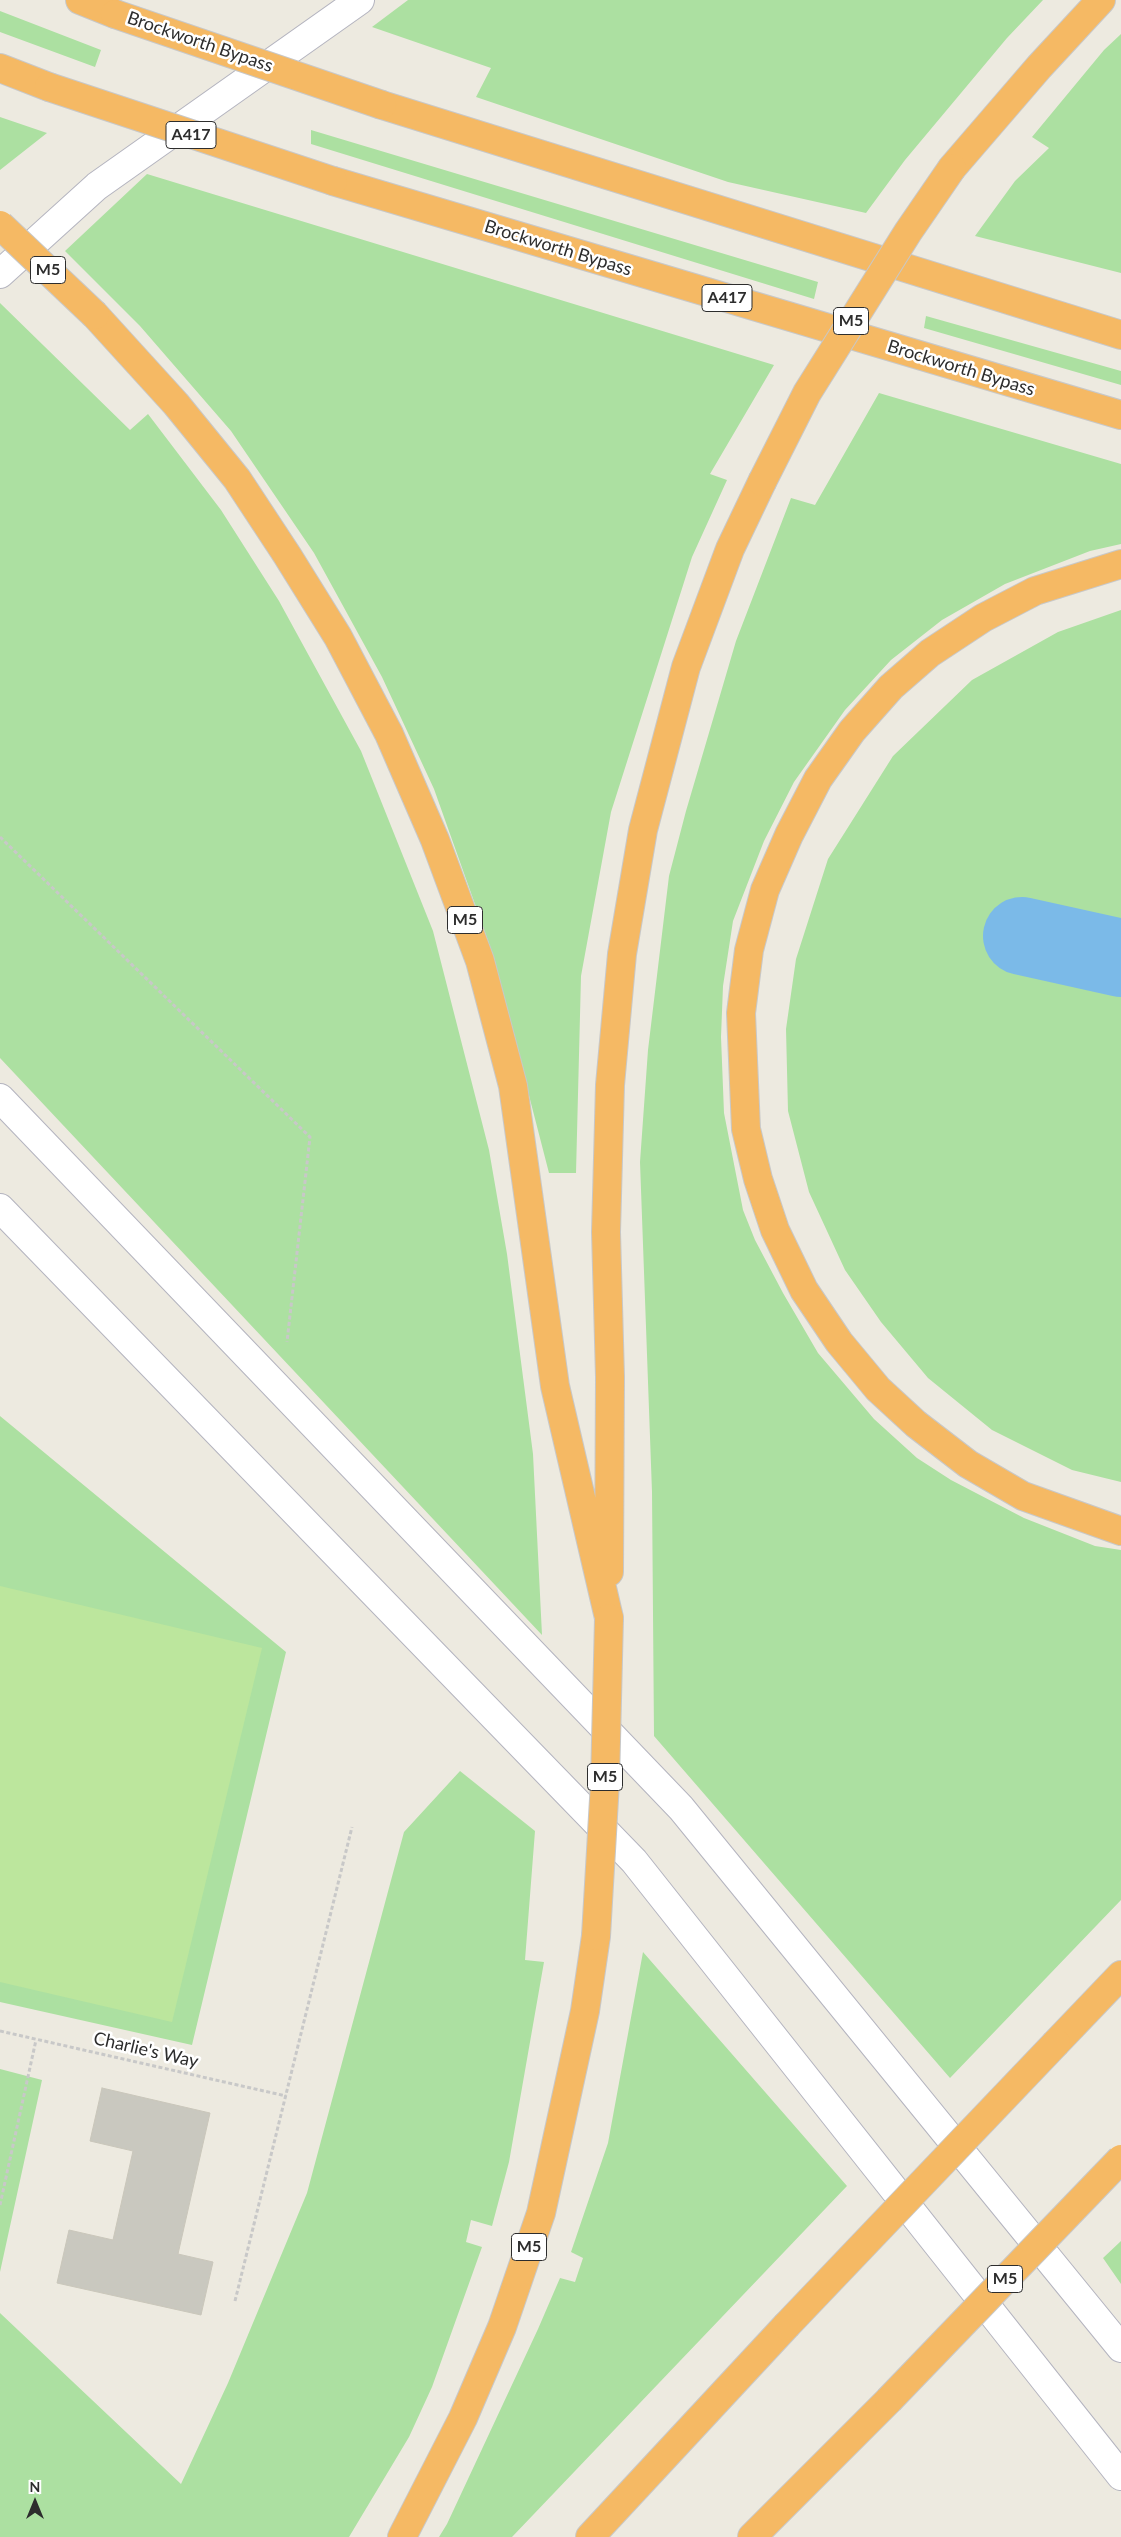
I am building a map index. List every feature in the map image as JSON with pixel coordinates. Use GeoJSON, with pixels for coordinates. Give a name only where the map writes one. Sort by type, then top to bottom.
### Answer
{"type":"FeatureCollection","features":[{"type":"Feature","properties":{"kind":"highway","name":"Brockworth Bypass"},"geometry":{"type":"LineString","coordinates":[[80,0],[115,14],[382,105],[1089,326],[1121,334]]}},
{"type":"Feature","properties":{"kind":"highway","name":"M5"},"geometry":{"type":"LineString","coordinates":[[402,2537],[463,2418],[498,2336],[541,2213],[581,2029],[596,1936],[605,1782],[609,1618],[610,1376],[606,1232],[610,1085],[622,954],[643,830],[686,667],[730,549],[807,393],[902,240],[952,168],[1039,67],[1101,0]]}},
{"type":"Feature","properties":{"kind":"highway","name":"Brockworth Bypass"},"geometry":{"type":"LineString","coordinates":[[0,68],[49,87],[333,181],[1121,415]]}},
{"type":"Feature","properties":{"kind":"highway","name":"M5"},"geometry":{"type":"LineString","coordinates":[[0,225],[95,315],[176,404],[237,479],[338,637],[380,716],[435,840],[480,961],[512,1086],[555,1386],[609,1618]]}},
{"type":"Feature","properties":{"kind":"highway"},"geometry":{"type":"LineString","coordinates":[[1121,564],[1036,592],[983,618],[930,653],[891,687],[852,731],[818,779],[789,835],[765,890],[749,950],[741,1013],[746,1129],[758,1179],[775,1230],[804,1290],[839,1342],[878,1389],[916,1424],[968,1464],[1024,1496],[1121,1531]]}},
{"type":"Feature","properties":{"kind":"highway"},"geometry":{"type":"LineString","coordinates":[[590,2537],[786,2326],[1121,1975]]}},
{"type":"Feature","properties":{"kind":"highway","name":"M5"},"geometry":{"type":"LineString","coordinates":[[752,2537],[889,2400],[1121,2158]]}},
{"type":"Feature","properties":{"kind":"street"},"geometry":{"type":"LineString","coordinates":[[0,274],[97,186],[360,0]]}},
{"type":"Feature","properties":{"kind":"street"},"geometry":{"type":"LineString","coordinates":[[0,1098],[681,1808],[1121,2348]]}},
{"type":"Feature","properties":{"kind":"street"},"geometry":{"type":"LineString","coordinates":[[0,1208],[634,1861],[1121,2476]]}},
{"type":"Feature","properties":{"kind":"path"},"geometry":{"type":"LineString","coordinates":[[0,837],[310,1137],[286,1340],[293,1347]]}},
{"type":"Feature","properties":{"kind":"path"},"geometry":{"type":"LineString","coordinates":[[235,2301],[352,1828]]}},
{"type":"Feature","properties":{"kind":"path","name":"Charlie's Way"},"geometry":{"type":"LineString","coordinates":[[0,2031],[286,2096]]}},
{"type":"Feature","properties":{"kind":"path"},"geometry":{"type":"LineString","coordinates":[[0,2205],[36,2040]]}},
{"type":"Feature","properties":{"kind":"green space"},"geometry":{"type":"Polygon","coordinates":[[[408,0],[1043,0],[1007,38],[905,160],[866,213],[728,182],[476,97],[491,68],[372,27],[408,0]]]}},
{"type":"Feature","properties":{"kind":"green space"},"geometry":{"type":"Polygon","coordinates":[[[0,11],[101,50],[95,67],[0,32],[0,11]]]}},
{"type":"Feature","properties":{"kind":"green space"},"geometry":{"type":"Polygon","coordinates":[[[1121,34],[1121,273],[975,236],[1015,181],[1049,148],[1032,137],[1104,50],[1121,34]]]}},
{"type":"Feature","properties":{"kind":"green space"},"geometry":{"type":"Polygon","coordinates":[[[0,117],[47,133],[0,170],[0,117]]]}},
{"type":"Feature","properties":{"kind":"green space"},"geometry":{"type":"Polygon","coordinates":[[[311,130],[818,282],[814,299],[311,144],[311,130]]]}},
{"type":"Feature","properties":{"kind":"green space"},"geometry":{"type":"Polygon","coordinates":[[[147,174],[774,365],[710,474],[727,480],[692,557],[611,812],[581,976],[576,1173],[549,1173],[492,952],[434,789],[382,677],[314,553],[231,431],[140,326],[65,251],[147,174]]]}},
{"type":"Feature","properties":{"kind":"green space"},"geometry":{"type":"Polygon","coordinates":[[[0,303],[130,430],[148,414],[221,510],[279,601],[361,751],[433,931],[489,1150],[507,1254],[533,1454],[542,1635],[0,1058],[0,303]]]}},
{"type":"Feature","properties":{"kind":"green space"},"geometry":{"type":"Polygon","coordinates":[[[926,316],[1121,371],[1121,385],[924,328],[926,316]]]}},
{"type":"Feature","properties":{"kind":"green space"},"geometry":{"type":"Polygon","coordinates":[[[879,393],[1121,464],[1121,544],[1090,551],[1005,584],[942,620],[891,660],[845,710],[794,782],[764,841],[733,921],[723,986],[721,1037],[724,1113],[743,1210],[755,1240],[818,1353],[874,1419],[917,1458],[951,1480],[1024,1518],[1095,1546],[1121,1550],[1121,1900],[950,2078],[654,1736],[652,1492],[640,1162],[648,1050],[669,876],[736,641],[791,498],[815,505],[879,393]]]}},
{"type":"Feature","properties":{"kind":"green space"},"geometry":{"type":"Polygon","coordinates":[[[1121,610],[1121,1482],[1072,1470],[992,1430],[928,1378],[881,1322],[845,1270],[809,1192],[788,1111],[786,1029],[796,959],[828,859],[893,756],[972,680],[1058,632],[1121,610]]]}},
{"type":"Feature","properties":{"kind":"green space"},"geometry":{"type":"Polygon","coordinates":[[[0,1416],[286,1652],[192,2045],[0,2002],[0,1416]]]}},
{"type":"Feature","properties":{"kind":"green space"},"geometry":{"type":"Polygon","coordinates":[[[0,1586],[262,1648],[172,2022],[0,1982],[0,1586]]]}},
{"type":"Feature","properties":{"kind":"green space"},"geometry":{"type":"Polygon","coordinates":[[[460,1771],[535,1831],[525,1960],[544,1962],[509,2162],[492,2226],[471,2220],[466,2242],[482,2247],[432,2387],[409,2437],[349,2537],[0,2537],[0,2313],[181,2484],[228,2383],[307,2193],[404,1832],[460,1771]]]}},
{"type":"Feature","properties":{"kind":"green space"},"geometry":{"type":"Polygon","coordinates":[[[643,1952],[847,2186],[512,2537],[439,2537],[447,2524],[560,2278],[575,2282],[583,2258],[571,2252],[608,2143],[643,1952]]]}},
{"type":"Feature","properties":{"kind":"green space"},"geometry":{"type":"Polygon","coordinates":[[[0,2069],[42,2080],[0,2272],[0,2069]]]}},
{"type":"Feature","properties":{"kind":"green space"},"geometry":{"type":"Polygon","coordinates":[[[1121,2241],[1121,2284],[1103,2258],[1121,2241]]]}},
{"type":"Feature","properties":{"kind":"building"},"geometry":{"type":"Polygon","coordinates":[[[102,2088],[210,2113],[178,2254],[213,2262],[201,2315],[57,2283],[69,2230],[113,2240],[133,2151],[90,2141],[102,2088]]]}},
{"type":"Feature","properties":{"kind":"waterway"},"geometry":{"type":"LineString","coordinates":[[1022,936],[1121,958]]}}]}
